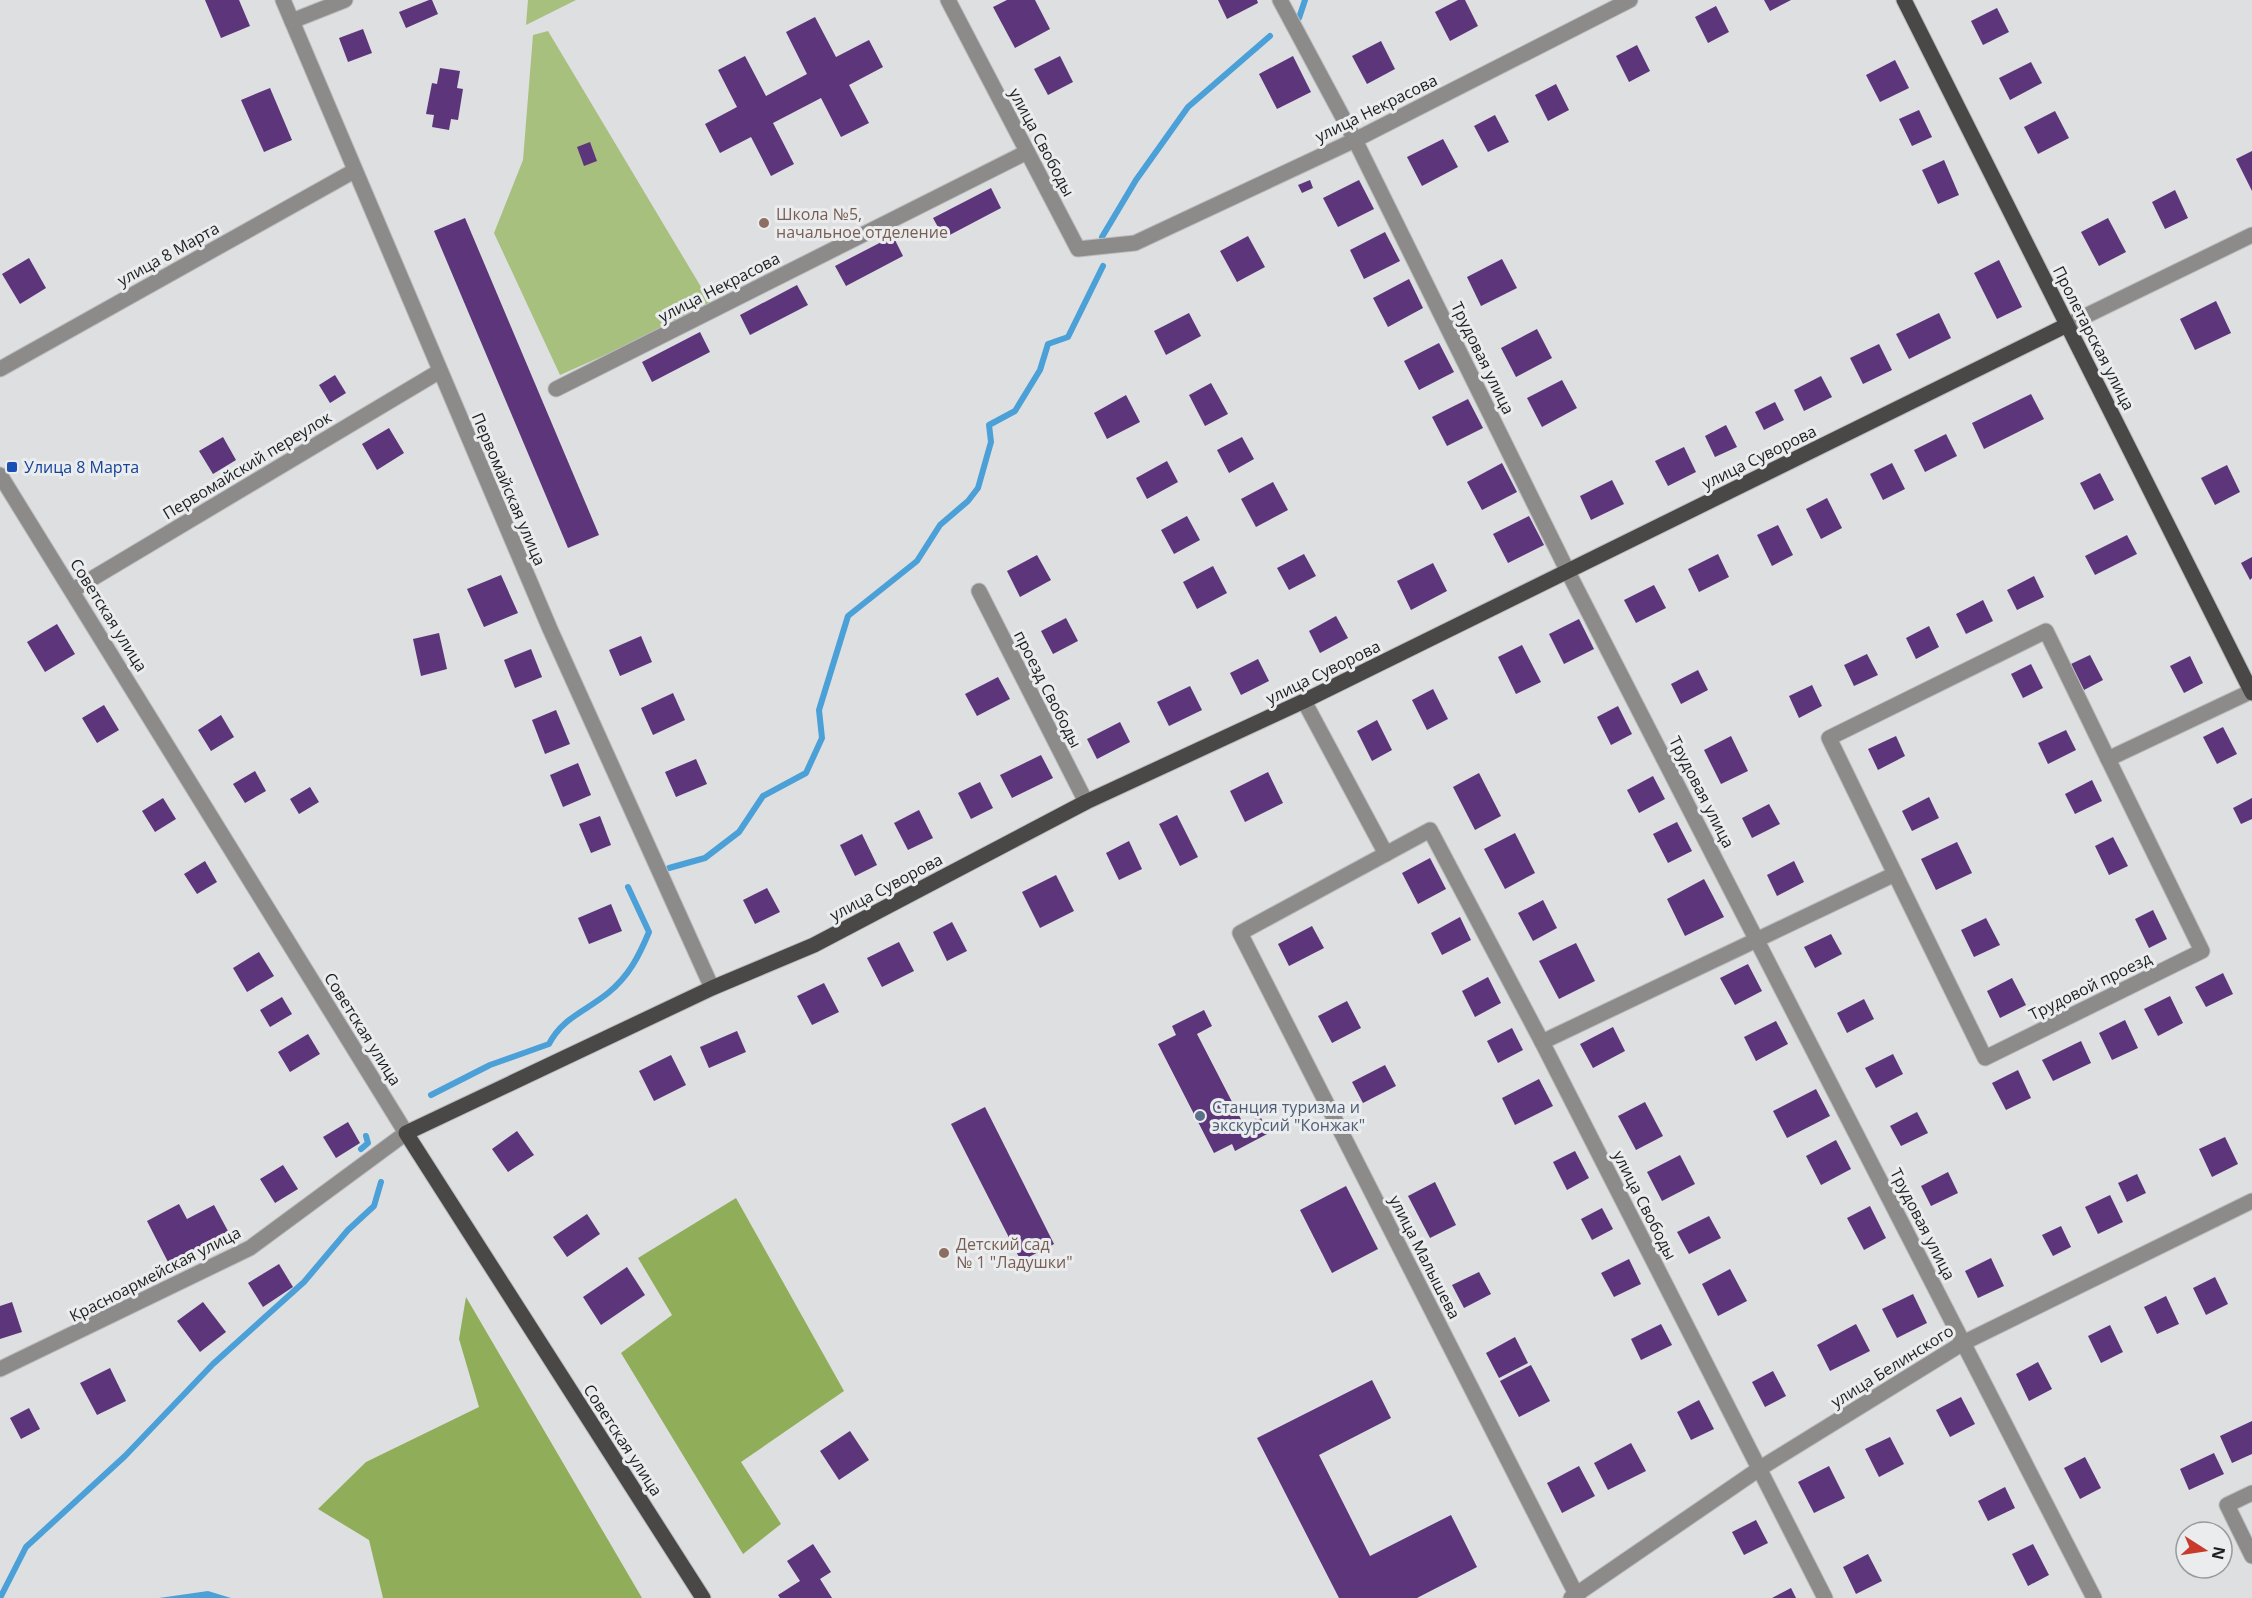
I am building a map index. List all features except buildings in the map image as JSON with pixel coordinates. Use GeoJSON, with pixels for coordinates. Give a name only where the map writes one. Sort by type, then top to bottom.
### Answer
{"type":"FeatureCollection","features":[{"type":"Feature","properties":{"kind":"main road","name":"Пролетарская улица"},"geometry":{"type":"LineString","coordinates":[[1904,0],[2252,692]]}},
{"type":"Feature","properties":{"kind":"main road","name":"улица Суворова"},"geometry":{"type":"LineString","coordinates":[[406,1133],[712,988],[814,945],[1086,802],[1304,701],[2067,325]]}},
{"type":"Feature","properties":{"kind":"main road","name":"Советская улица"},"geometry":{"type":"LineString","coordinates":[[406,1133],[703,1598]]}},
{"type":"Feature","properties":{"kind":"street","name":"Первомайская улица"},"geometry":{"type":"LineString","coordinates":[[283,0],[550,629],[712,988]]}},
{"type":"Feature","properties":{"kind":"street"},"geometry":{"type":"LineString","coordinates":[[292,21],[345,0]]}},
{"type":"Feature","properties":{"kind":"street","name":"улица Свободы"},"geometry":{"type":"LineString","coordinates":[[948,0],[1078,249],[1135,243]]}},
{"type":"Feature","properties":{"kind":"street","name":"Трудовая улица"},"geometry":{"type":"LineString","coordinates":[[1280,0],[1355,140],[1568,572],[2094,1598]]}},
{"type":"Feature","properties":{"kind":"street","name":"улица Некрасова"},"geometry":{"type":"LineString","coordinates":[[1135,243],[1355,140],[1630,0]]}},
{"type":"Feature","properties":{"kind":"street","name":"улица Некрасова"},"geometry":{"type":"LineString","coordinates":[[556,389],[1028,153]]}},
{"type":"Feature","properties":{"kind":"street","name":"улица 8 Марта"},"geometry":{"type":"LineString","coordinates":[[0,369],[354,171]]}},
{"type":"Feature","properties":{"kind":"street","name":"улица Суворова"},"geometry":{"type":"LineString","coordinates":[[2067,325],[2252,235]]}},
{"type":"Feature","properties":{"kind":"street","name":"Первомайский переулок"},"geometry":{"type":"LineString","coordinates":[[73,590],[440,371]]}},
{"type":"Feature","properties":{"kind":"street","name":"Советская улица"},"geometry":{"type":"LineString","coordinates":[[0,474],[406,1133]]}},
{"type":"Feature","properties":{"kind":"street","name":"проезд Свободы"},"geometry":{"type":"LineString","coordinates":[[979,591],[1086,802]]}},
{"type":"Feature","properties":{"kind":"street","name":"Трудовой проезд"},"geometry":{"type":"LineString","coordinates":[[2046,632],[2108,759],[2202,951],[1985,1058],[1829,738],[2046,632]]}},
{"type":"Feature","properties":{"kind":"street"},"geometry":{"type":"LineString","coordinates":[[2108,759],[2252,692]]}},
{"type":"Feature","properties":{"kind":"street"},"geometry":{"type":"LineString","coordinates":[[1304,701],[1386,854]]}},
{"type":"Feature","properties":{"kind":"street","name":"улица Свободы"},"geometry":{"type":"LineString","coordinates":[[1386,854],[1430,830],[1542,1042],[1825,1598]]}},
{"type":"Feature","properties":{"kind":"street","name":"улица Малышева"},"geometry":{"type":"LineString","coordinates":[[1386,854],[1240,933],[1575,1597]]}},
{"type":"Feature","properties":{"kind":"street"},"geometry":{"type":"LineString","coordinates":[[1542,1042],[1895,874]]}},
{"type":"Feature","properties":{"kind":"street","name":"Красноармейская улица"},"geometry":{"type":"LineString","coordinates":[[0,1369],[250,1248],[406,1133]]}},
{"type":"Feature","properties":{"kind":"street","name":"улица Белинского"},"geometry":{"type":"LineString","coordinates":[[1575,1597],[1759,1469],[1963,1342],[2252,1202]]}},
{"type":"Feature","properties":{"kind":"street"},"geometry":{"type":"LineString","coordinates":[[2252,1493],[2227,1505],[2252,1556]]}},
{"type":"Feature","properties":{"kind":"green space"},"geometry":{"type":"Polygon","coordinates":[[[528,0],[576,0],[526,25],[528,0]]]}},
{"type":"Feature","properties":{"kind":"green space"},"geometry":{"type":"Polygon","coordinates":[[[548,31],[713,307],[560,375],[494,233],[523,160],[533,35],[548,31]]]}},
{"type":"Feature","properties":{"kind":"green space"},"geometry":{"type":"Polygon","coordinates":[[[736,1198],[844,1391],[741,1462],[781,1524],[743,1554],[621,1353],[672,1315],[638,1258],[736,1198]]]}},
{"type":"Feature","properties":{"kind":"green space"},"geometry":{"type":"Polygon","coordinates":[[[466,1297],[642,1598],[383,1598],[369,1540],[318,1509],[366,1462],[479,1407],[459,1339],[466,1297]]]}},
{"type":"Feature","properties":{"kind":"water"},"geometry":{"type":"Polygon","coordinates":[[[208,1591],[231,1598],[159,1598],[208,1591]]]}},
{"type":"Feature","properties":{"kind":"waterway"},"geometry":{"type":"LineString","coordinates":[[1299,18],[1305,0]]}},
{"type":"Feature","properties":{"kind":"waterway"},"geometry":{"type":"LineString","coordinates":[[1102,237],[1136,180],[1188,107],[1270,36]]}},
{"type":"Feature","properties":{"kind":"waterway"},"geometry":{"type":"LineString","coordinates":[[669,868],[705,858],[739,832],[763,796],[806,773],[822,738],[819,710],[848,616],[917,561],[940,525],[968,501],[978,488],[991,442],[989,425],[1015,411],[1040,370],[1048,344],[1068,337],[1103,266]]}},
{"type":"Feature","properties":{"kind":"waterway"},"geometry":{"type":"LineString","coordinates":[[431,1095],[490,1065],[549,1044],[554,1035],[568,1021],[608,993],[622,980],[649,932],[628,887]]}},
{"type":"Feature","properties":{"kind":"waterway"},"geometry":{"type":"LineString","coordinates":[[361,1149],[368,1143],[366,1136]]}},
{"type":"Feature","properties":{"kind":"waterway"},"geometry":{"type":"LineString","coordinates":[[0,1598],[26,1547],[125,1456],[213,1364],[304,1282],[348,1230],[374,1206],[381,1182]]}},
{"type":"Feature","properties":{"kind":"place","name":"Школа №5, начальное отделение"},"geometry":{"type":"Point","coordinates":[764,223]}},
{"type":"Feature","properties":{"kind":"place","name":"Улица 8 Марта"},"geometry":{"type":"Point","coordinates":[12,467]}},
{"type":"Feature","properties":{"kind":"place","name":"Станция туризма и экскурсий \"Конжак\""},"geometry":{"type":"Point","coordinates":[1200,1116]}},
{"type":"Feature","properties":{"kind":"place","name":"Детский сад № 1 \"Ладушки\""},"geometry":{"type":"Point","coordinates":[944,1253]}}]}
